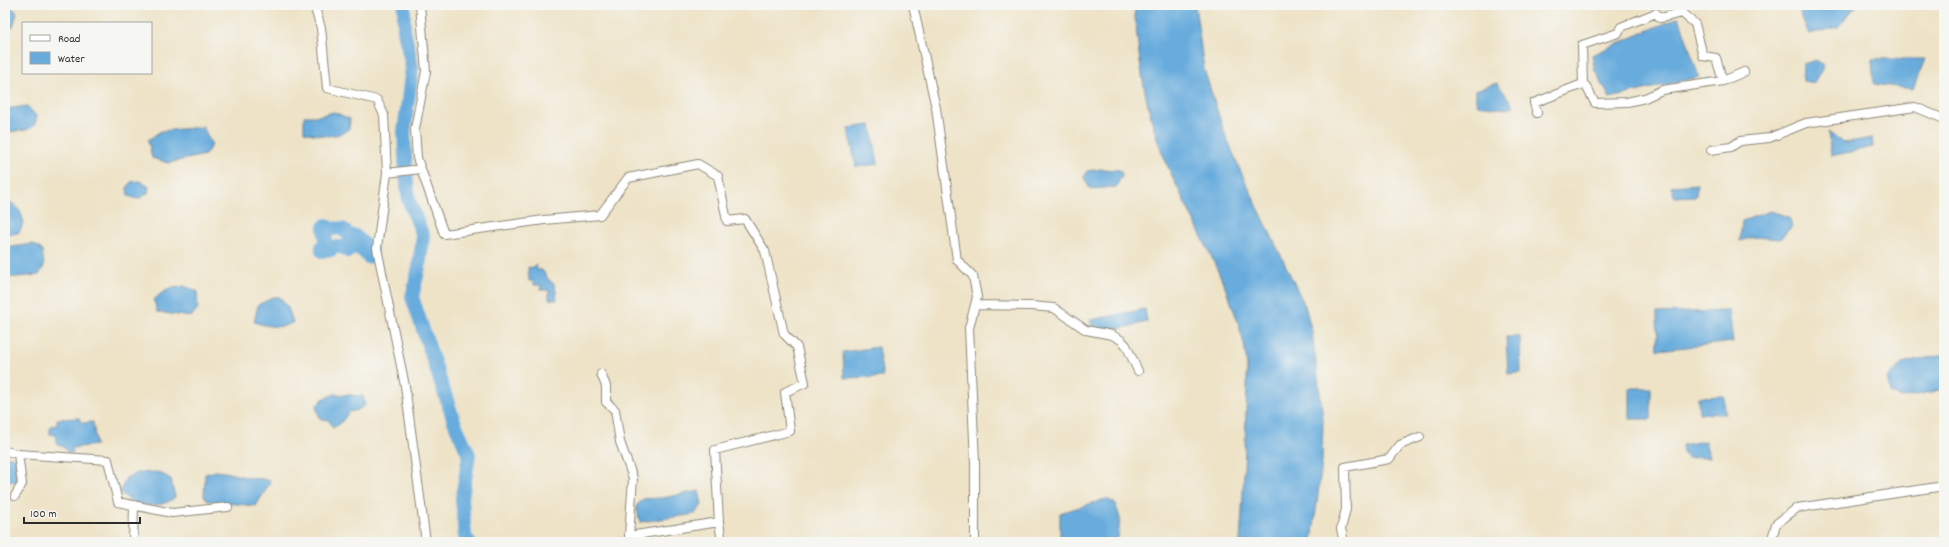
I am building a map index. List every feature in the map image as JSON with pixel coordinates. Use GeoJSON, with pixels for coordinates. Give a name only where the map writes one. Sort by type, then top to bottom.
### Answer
{"type":"FeatureCollection","features":[{"type":"Feature","properties":{"kind":"street"},"geometry":{"type":"LineString","coordinates":[[314,5],[321,28],[327,88],[377,100],[384,115],[387,172],[378,248],[405,386],[426,542]]}},
{"type":"Feature","properties":{"kind":"street"},"geometry":{"type":"LineString","coordinates":[[420,5],[426,71],[415,129],[417,169],[444,234],[544,220],[600,215],[628,178],[698,164],[718,176],[728,222],[745,219],[765,251],[784,334],[797,347],[805,383],[785,392],[790,431],[715,450],[719,522],[722,542]]}},
{"type":"Feature","properties":{"kind":"street"},"geometry":{"type":"LineString","coordinates":[[913,5],[936,108],[957,260],[973,276],[977,297],[969,328],[975,455],[975,542]]}},
{"type":"Feature","properties":{"kind":"street"},"geometry":{"type":"LineString","coordinates":[[1723,81],[1716,58],[1702,56],[1695,24],[1682,14],[1660,18],[1656,13],[1621,27],[1618,33],[1582,45],[1583,85],[1586,86],[1595,103],[1627,102],[1645,98],[1662,90],[1723,81],[1744,72]]}},
{"type":"Feature","properties":{"kind":"street"},"geometry":{"type":"LineString","coordinates":[[1537,113],[1534,103],[1583,85]]}},
{"type":"Feature","properties":{"kind":"street"},"geometry":{"type":"LineString","coordinates":[[1711,150],[1731,147],[1740,140],[1769,138],[1806,123],[1915,107],[1944,119]]}},
{"type":"Feature","properties":{"kind":"street"},"geometry":{"type":"LineString","coordinates":[[387,172],[417,169]]}},
{"type":"Feature","properties":{"kind":"street"},"geometry":{"type":"LineString","coordinates":[[975,306],[1031,306],[1054,308],[1086,330],[1112,335],[1121,340],[1126,345],[1138,371]]}},
{"type":"Feature","properties":{"kind":"street"},"geometry":{"type":"LineString","coordinates":[[600,374],[606,386],[606,402],[614,410],[620,442],[633,478],[629,536],[719,522]]}},
{"type":"Feature","properties":{"kind":"street"},"geometry":{"type":"LineString","coordinates":[[1344,542],[1341,529],[1346,509],[1345,468],[1389,459],[1400,445],[1420,437]]}},
{"type":"Feature","properties":{"kind":"street"},"geometry":{"type":"LineString","coordinates":[[5,451],[18,454],[108,460],[118,502],[172,513],[228,507]]}},
{"type":"Feature","properties":{"kind":"street"},"geometry":{"type":"LineString","coordinates":[[15,496],[22,484],[18,454]]}},
{"type":"Feature","properties":{"kind":"street"},"geometry":{"type":"LineString","coordinates":[[1771,542],[1776,524],[1798,508],[1944,486]]}},
{"type":"Feature","properties":{"kind":"street"},"geometry":{"type":"LineString","coordinates":[[133,542],[134,505]]}},
{"type":"Feature","properties":{"kind":"water"},"geometry":{"type":"Polygon","coordinates":[[[5,5],[10,5],[17,13],[13,27],[5,29],[5,5]]]}},
{"type":"Feature","properties":{"kind":"water"},"geometry":{"type":"Polygon","coordinates":[[[1134,5],[1195,5],[1204,69],[1222,126],[1240,170],[1305,306],[1312,332],[1323,418],[1322,462],[1312,542],[1240,542],[1247,383],[1246,354],[1235,314],[1218,271],[1168,167],[1160,147],[1144,88],[1134,5]]]}},
{"type":"Feature","properties":{"kind":"water"},"geometry":{"type":"Polygon","coordinates":[[[1810,5],[1857,5],[1838,27],[1809,34],[1800,13],[1810,5]]]}},
{"type":"Feature","properties":{"kind":"water"},"geometry":{"type":"Polygon","coordinates":[[[1679,17],[1699,77],[1610,98],[1595,71],[1592,55],[1679,17]]]}},
{"type":"Feature","properties":{"kind":"water"},"geometry":{"type":"Polygon","coordinates":[[[1872,59],[1925,59],[1913,89],[1874,84],[1872,59]]]}},
{"type":"Feature","properties":{"kind":"water"},"geometry":{"type":"Polygon","coordinates":[[[1816,60],[1824,65],[1815,83],[1803,81],[1803,64],[1816,60]]]}},
{"type":"Feature","properties":{"kind":"water"},"geometry":{"type":"Polygon","coordinates":[[[1497,83],[1514,106],[1507,109],[1478,105],[1476,100],[1476,90],[1497,83]]]}},
{"type":"Feature","properties":{"kind":"water"},"geometry":{"type":"Polygon","coordinates":[[[27,106],[37,117],[34,126],[26,130],[5,132],[5,109],[27,106]]]}},
{"type":"Feature","properties":{"kind":"water"},"geometry":{"type":"Polygon","coordinates":[[[334,112],[350,119],[349,129],[338,134],[327,136],[304,132],[304,116],[318,116],[334,112]]]}},
{"type":"Feature","properties":{"kind":"water"},"geometry":{"type":"Polygon","coordinates":[[[871,125],[878,164],[856,167],[848,128],[871,125]]]}},
{"type":"Feature","properties":{"kind":"water"},"geometry":{"type":"Polygon","coordinates":[[[203,127],[212,145],[205,155],[168,163],[152,158],[148,140],[161,131],[203,127]]]}},
{"type":"Feature","properties":{"kind":"water"},"geometry":{"type":"Polygon","coordinates":[[[1828,132],[1843,143],[1872,138],[1873,147],[1831,156],[1828,132]]]}},
{"type":"Feature","properties":{"kind":"water"},"geometry":{"type":"Polygon","coordinates":[[[1101,169],[1120,170],[1122,175],[1116,187],[1090,189],[1084,177],[1087,171],[1101,169]]]}},
{"type":"Feature","properties":{"kind":"water"},"geometry":{"type":"Polygon","coordinates":[[[140,181],[149,187],[148,193],[138,199],[128,196],[127,188],[131,182],[140,181]]]}},
{"type":"Feature","properties":{"kind":"water"},"geometry":{"type":"Polygon","coordinates":[[[1697,184],[1696,196],[1674,197],[1671,186],[1697,184]]]}},
{"type":"Feature","properties":{"kind":"water"},"geometry":{"type":"Polygon","coordinates":[[[10,202],[20,212],[23,224],[18,233],[5,235],[5,203],[10,202]]]}},
{"type":"Feature","properties":{"kind":"water"},"geometry":{"type":"Polygon","coordinates":[[[1770,211],[1789,217],[1792,226],[1780,239],[1753,237],[1740,241],[1742,221],[1770,211]]]}},
{"type":"Feature","properties":{"kind":"water"},"geometry":{"type":"Polygon","coordinates":[[[33,244],[42,250],[44,266],[39,275],[5,278],[5,248],[33,244]]]}},
{"type":"Feature","properties":{"kind":"water"},"geometry":{"type":"Polygon","coordinates":[[[536,265],[537,270],[542,270],[549,280],[555,285],[557,300],[549,299],[549,290],[541,290],[541,285],[534,285],[533,281],[529,281],[528,267],[532,268],[536,265]]]}},
{"type":"Feature","properties":{"kind":"water"},"geometry":{"type":"Polygon","coordinates":[[[184,286],[197,291],[198,308],[191,317],[157,312],[154,300],[157,297],[168,290],[184,286]]]}},
{"type":"Feature","properties":{"kind":"water"},"geometry":{"type":"Polygon","coordinates":[[[273,297],[280,297],[288,308],[293,322],[279,327],[254,322],[258,305],[273,297]]]}},
{"type":"Feature","properties":{"kind":"water"},"geometry":{"type":"Polygon","coordinates":[[[1145,309],[1147,322],[1127,327],[1106,330],[1093,328],[1090,320],[1145,309]]]}},
{"type":"Feature","properties":{"kind":"water"},"geometry":{"type":"Polygon","coordinates":[[[1729,311],[1733,342],[1658,350],[1657,313],[1729,311]]]}},
{"type":"Feature","properties":{"kind":"water"},"geometry":{"type":"Polygon","coordinates":[[[1506,337],[1520,337],[1521,373],[1508,374],[1506,337]]]}},
{"type":"Feature","properties":{"kind":"water"},"geometry":{"type":"Polygon","coordinates":[[[878,347],[883,377],[844,378],[843,352],[878,347]]]}},
{"type":"Feature","properties":{"kind":"water"},"geometry":{"type":"Polygon","coordinates":[[[1944,354],[1944,389],[1902,398],[1890,393],[1887,378],[1902,364],[1944,354]]]}},
{"type":"Feature","properties":{"kind":"water"},"geometry":{"type":"Polygon","coordinates":[[[1630,388],[1651,388],[1651,419],[1630,419],[1630,388]]]}},
{"type":"Feature","properties":{"kind":"water"},"geometry":{"type":"Polygon","coordinates":[[[335,394],[363,396],[365,405],[358,410],[349,412],[341,423],[333,428],[329,420],[320,419],[316,406],[324,398],[335,394]]]}},
{"type":"Feature","properties":{"kind":"water"},"geometry":{"type":"Polygon","coordinates":[[[1724,396],[1725,414],[1699,413],[1698,397],[1724,396]]]}},
{"type":"Feature","properties":{"kind":"water"},"geometry":{"type":"Polygon","coordinates":[[[79,418],[82,423],[93,422],[96,445],[72,448],[73,453],[67,454],[67,451],[63,446],[57,445],[55,435],[50,434],[50,426],[57,425],[57,419],[79,418]]]}},
{"type":"Feature","properties":{"kind":"water"},"geometry":{"type":"Polygon","coordinates":[[[1705,441],[1709,457],[1688,458],[1683,452],[1682,445],[1705,441]]]}},
{"type":"Feature","properties":{"kind":"water"},"geometry":{"type":"Polygon","coordinates":[[[5,456],[16,458],[17,481],[5,482],[5,456]]]}},
{"type":"Feature","properties":{"kind":"water"},"geometry":{"type":"Polygon","coordinates":[[[216,471],[270,481],[256,506],[208,501],[204,496],[205,474],[216,471]]]}},
{"type":"Feature","properties":{"kind":"water"},"geometry":{"type":"Polygon","coordinates":[[[158,472],[171,479],[175,497],[166,503],[143,505],[132,502],[120,492],[126,478],[137,473],[158,472]]]}},
{"type":"Feature","properties":{"kind":"water"},"geometry":{"type":"Polygon","coordinates":[[[699,491],[702,505],[695,514],[640,522],[636,506],[643,499],[662,498],[699,491]]]}},
{"type":"Feature","properties":{"kind":"water"},"geometry":{"type":"Polygon","coordinates":[[[1106,499],[1115,503],[1120,518],[1118,538],[1107,542],[1060,542],[1060,513],[1106,499]]]}},
{"type":"Feature","properties":{"kind":"waterway"},"geometry":{"type":"LineString","coordinates":[[404,5],[404,30],[412,67],[404,132],[406,175],[409,201],[423,236],[419,267],[412,297],[455,424],[469,455],[462,498],[465,537],[469,542]]}},
{"type":"Feature","properties":{"kind":"waterway"},"geometry":{"type":"LineString","coordinates":[[326,225],[331,229],[338,228],[343,230],[351,239],[355,236],[371,250],[368,257],[361,249],[353,248],[348,251],[343,247],[335,247],[331,250],[327,249],[322,251],[322,247],[326,242],[324,227],[326,225]]}}]}
